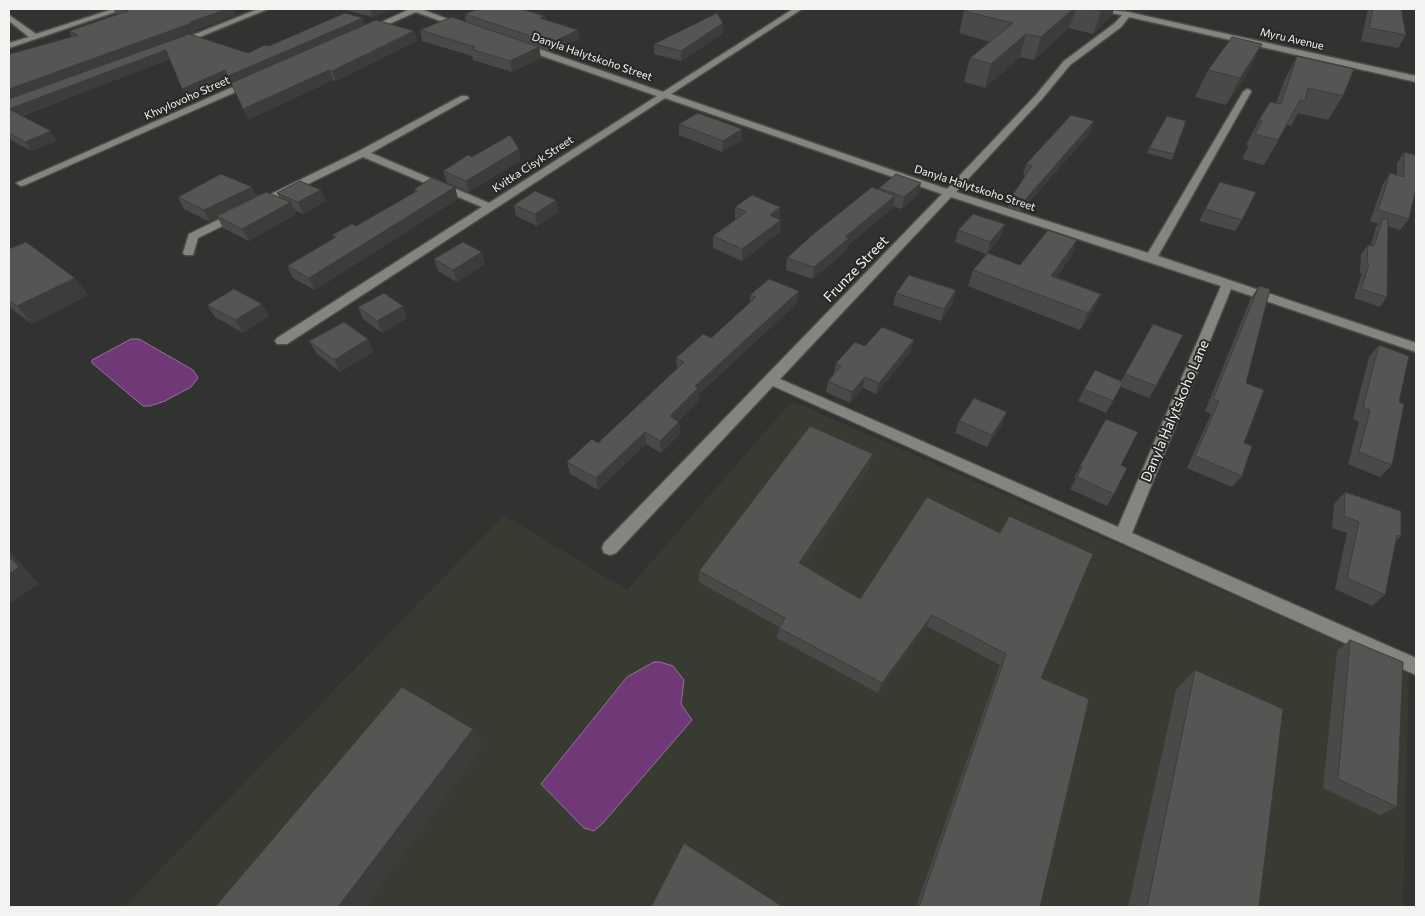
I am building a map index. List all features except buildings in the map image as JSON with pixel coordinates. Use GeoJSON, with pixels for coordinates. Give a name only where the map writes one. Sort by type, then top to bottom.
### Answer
{"type":"FeatureCollection","features":[{"type":"Feature","properties":{"kind":"street"},"geometry":{"type":"LineString","coordinates":[[9,46],[120,9]]}},
{"type":"Feature","properties":{"kind":"street"},"geometry":{"type":"LineString","coordinates":[[164,48],[264,9]]}},
{"type":"Feature","properties":{"kind":"street"},"geometry":{"type":"LineString","coordinates":[[362,33],[415,9],[480,32]]}},
{"type":"Feature","properties":{"kind":"street","name":"Kvitka Cisyk Street"},"geometry":{"type":"LineString","coordinates":[[282,341],[798,9]]}},
{"type":"Feature","properties":{"kind":"street","name":"Myru Avenue"},"geometry":{"type":"LineString","coordinates":[[1104,9],[1416,79]]}},
{"type":"Feature","properties":{"kind":"street","name":"Frunze Street"},"geometry":{"type":"LineString","coordinates":[[610,548],[949,193],[1067,63],[1118,25],[1128,14]]}},
{"type":"Feature","properties":{"kind":"street"},"geometry":{"type":"LineString","coordinates":[[9,17],[35,37]]}},
{"type":"Feature","properties":{"kind":"street","name":"Danyla Halytskoho Street"},"geometry":{"type":"LineString","coordinates":[[507,41],[949,193],[1151,258],[1416,348]]}},
{"type":"Feature","properties":{"kind":"street","name":"Khvylovoho Street"},"geometry":{"type":"LineString","coordinates":[[21,183],[263,76]]}},
{"type":"Feature","properties":{"kind":"street"},"geometry":{"type":"LineString","coordinates":[[1151,258],[1247,92]]}},
{"type":"Feature","properties":{"kind":"street"},"geometry":{"type":"LineString","coordinates":[[190,253],[193,236],[363,153],[464,98]]}},
{"type":"Feature","properties":{"kind":"street"},"geometry":{"type":"LineString","coordinates":[[363,153],[490,207]]}},
{"type":"Feature","properties":{"kind":"street","name":"Danyla Halytskoho Lane"},"geometry":{"type":"LineString","coordinates":[[1122,537],[1227,285]]}},
{"type":"Feature","properties":{"kind":"street"},"geometry":{"type":"LineString","coordinates":[[771,380],[1416,667]]}},
{"type":"Feature","properties":{"kind":"shaded area"},"geometry":{"type":"Polygon","coordinates":[[[131,339],[139,339],[193,370],[198,378],[191,387],[165,401],[150,406],[143,406],[92,363],[92,360],[131,339]]]}},
{"type":"Feature","properties":{"kind":"shaded area"},"geometry":{"type":"Polygon","coordinates":[[[792,401],[1409,673],[1403,907],[124,907],[504,515],[627,590],[792,401]]]}},
{"type":"Feature","properties":{"kind":"shaded area"},"geometry":{"type":"Polygon","coordinates":[[[654,662],[673,666],[684,680],[681,704],[692,720],[603,823],[594,831],[584,828],[541,784],[627,677],[654,662]]]}}]}
